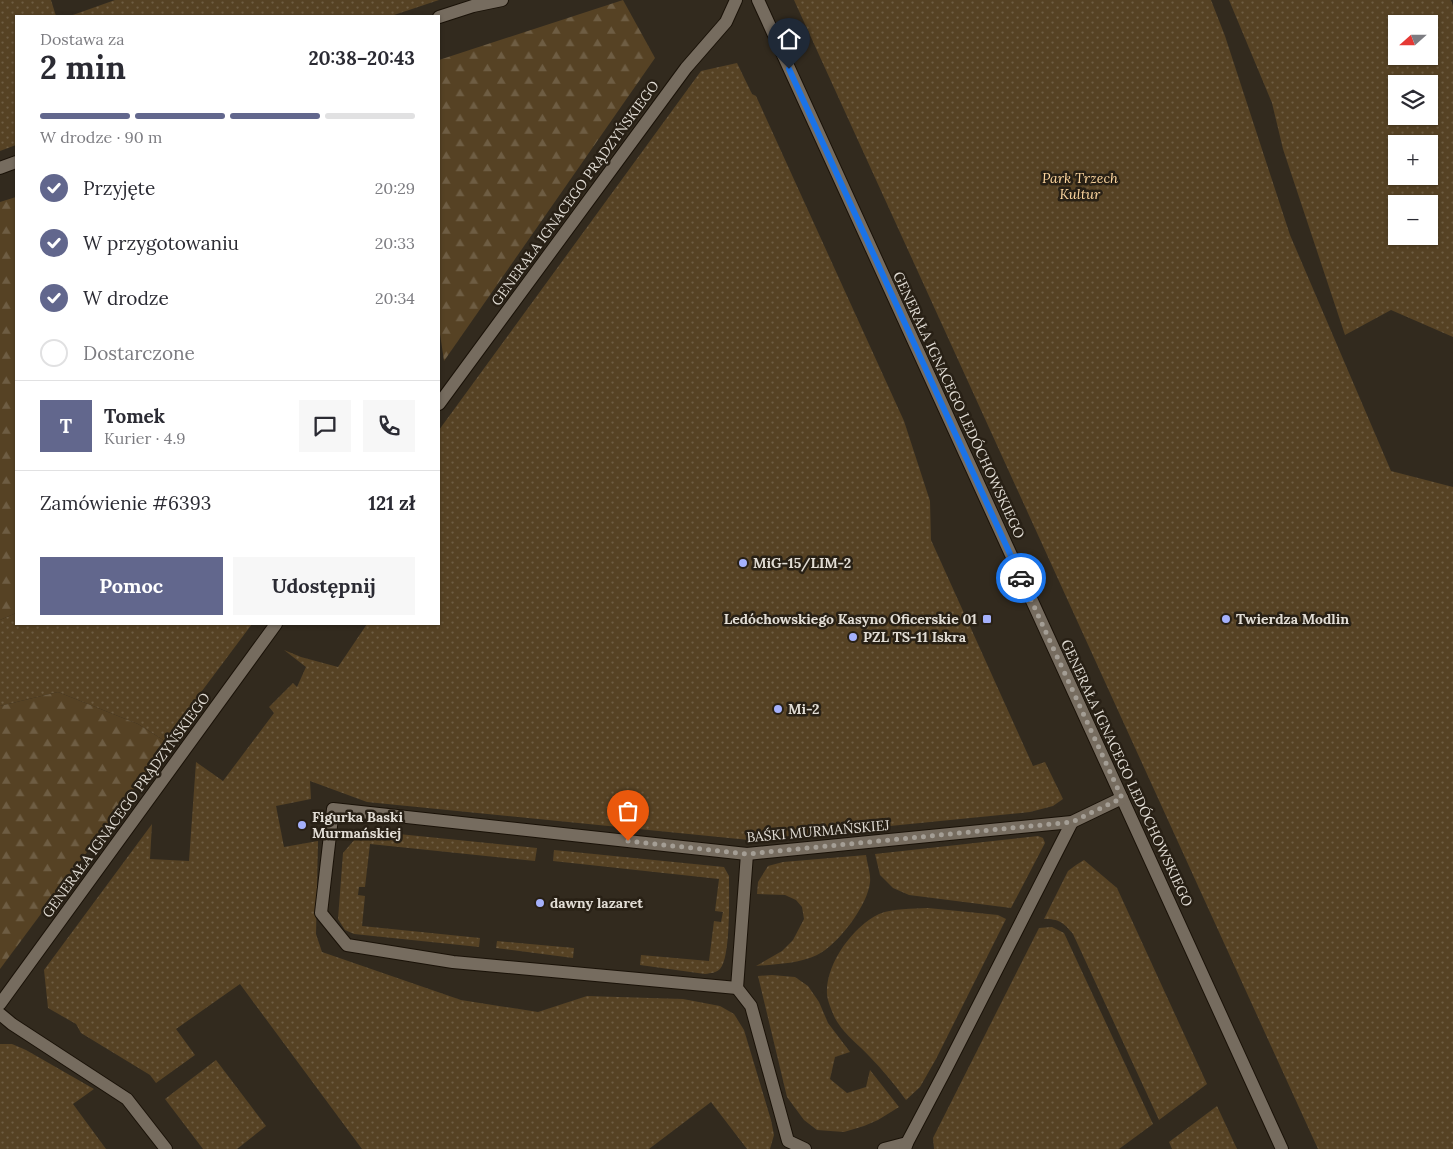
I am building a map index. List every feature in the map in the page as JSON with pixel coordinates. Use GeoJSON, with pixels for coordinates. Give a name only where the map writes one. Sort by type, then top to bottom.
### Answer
{"type":"FeatureCollection","features":[{"type":"Feature","properties":{"kind":"street"},"geometry":{"type":"LineString","coordinates":[[440,18],[473,6],[502,0]]}},
{"type":"Feature","properties":{"kind":"street","name":"GENERAŁA IGNACEGO PRĄDZYŃSKIEGO"},"geometry":{"type":"LineString","coordinates":[[440,403],[686,68],[726,22],[736,0]]}},
{"type":"Feature","properties":{"kind":"street","name":"GENERAŁA IGNACEGO LEDÓCHOWSKIEGO"},"geometry":{"type":"LineString","coordinates":[[758,0],[1282,1149]]}},
{"type":"Feature","properties":{"kind":"street"},"geometry":{"type":"LineString","coordinates":[[0,168],[15,162]]}},
{"type":"Feature","properties":{"kind":"street","name":"GENERAŁA IGNACEGO PRĄDZYŃSKIEGO"},"geometry":{"type":"LineString","coordinates":[[0,1004],[275,625]]}},
{"type":"Feature","properties":{"kind":"street","name":"BAŚKI MURMAŃSKIEJ"},"geometry":{"type":"LineString","coordinates":[[737,988],[453,962],[347,945],[321,913],[333,809],[747,854],[1072,822],[1122,798]]}},
{"type":"Feature","properties":{"kind":"street"},"geometry":{"type":"LineString","coordinates":[[884,1149],[908,1147],[1072,822]]}},
{"type":"Feature","properties":{"kind":"street"},"geometry":{"type":"LineString","coordinates":[[747,854],[737,988],[751,1006],[788,1141],[804,1149]]}},
{"type":"Feature","properties":{"kind":"street"},"geometry":{"type":"LineString","coordinates":[[0,1014],[12,1024],[127,1099],[166,1149]]}},
{"type":"Feature","properties":{"kind":"green space"},"geometry":{"type":"Polygon","coordinates":[[[0,0],[51,0],[56,15],[15,15],[15,145],[0,151],[0,0]]]}},
{"type":"Feature","properties":{"kind":"green space"},"geometry":{"type":"Polygon","coordinates":[[[115,0],[439,0],[394,15],[73,15],[115,0]]]}},
{"type":"Feature","properties":{"kind":"green space"},"geometry":{"type":"Polygon","coordinates":[[[623,0],[655,58],[444,361],[440,334],[440,60],[623,0]]]}},
{"type":"Feature","properties":{"kind":"green space","name":"Park Trzech Kultur"},"geometry":{"type":"Polygon","coordinates":[[[794,0],[1211,0],[1225,36],[1290,235],[1391,471],[1453,487],[1453,1149],[1318,1149],[794,0]]]}},
{"type":"Feature","properties":{"kind":"green space"},"geometry":{"type":"Polygon","coordinates":[[[1229,0],[1451,0],[1453,6],[1453,337],[1391,310],[1345,335],[1283,149],[1272,103],[1229,0]]]}},
{"type":"Feature","properties":{"kind":"green space"},"geometry":{"type":"Polygon","coordinates":[[[737,63],[752,94],[756,96],[904,421],[930,501],[931,540],[1033,766],[1045,762],[1063,799],[1053,806],[1030,812],[749,840],[367,802],[310,781],[311,799],[276,806],[284,847],[318,841],[316,934],[322,952],[461,1000],[538,1012],[587,996],[683,999],[720,1006],[734,1014],[744,1030],[771,1120],[774,1135],[770,1149],[747,1149],[711,1102],[649,1149],[362,1149],[240,984],[176,1029],[195,1055],[156,1083],[150,1075],[81,1033],[76,1024],[48,1008],[44,970],[152,824],[150,859],[189,861],[196,762],[223,781],[274,713],[269,707],[293,683],[297,687],[306,667],[284,650],[301,657],[338,667],[366,625],[440,625],[440,429],[701,71],[737,63]]]}},
{"type":"Feature","properties":{"kind":"green space"},"geometry":{"type":"Polygon","coordinates":[[[15,197],[15,613],[0,620],[0,202],[15,197]]]}},
{"type":"Feature","properties":{"kind":"green space"},"geometry":{"type":"Polygon","coordinates":[[[15,613],[15,625],[251,625],[190,707],[168,743],[138,724],[58,692],[0,706],[0,620],[15,613]]]}},
{"type":"Feature","properties":{"kind":"green space"},"geometry":{"type":"Polygon","coordinates":[[[58,692],[138,724],[168,743],[0,969],[0,706],[58,692]]]}},
{"type":"Feature","properties":{"kind":"green space"},"geometry":{"type":"Polygon","coordinates":[[[369,831],[537,848],[535,861],[370,844],[365,887],[359,887],[358,895],[365,896],[362,926],[480,938],[479,947],[354,934],[345,930],[338,919],[343,853],[361,832],[369,831]]]}},
{"type":"Feature","properties":{"kind":"green space"},"geometry":{"type":"Polygon","coordinates":[[[1038,836],[1043,838],[1045,843],[1011,908],[909,895],[893,888],[880,875],[875,854],[1038,836]]]}},
{"type":"Feature","properties":{"kind":"green space"},"geometry":{"type":"Polygon","coordinates":[[[554,850],[724,867],[729,876],[729,925],[724,963],[720,969],[705,974],[640,965],[641,955],[709,961],[714,921],[721,922],[723,912],[715,911],[719,879],[553,861],[554,850]]]}},
{"type":"Feature","properties":{"kind":"green space"},"geometry":{"type":"Polygon","coordinates":[[[866,855],[870,882],[864,902],[851,923],[834,943],[817,955],[802,960],[756,966],[782,951],[793,940],[804,919],[802,907],[796,900],[785,895],[757,894],[758,882],[768,866],[783,862],[866,855]]]}},
{"type":"Feature","properties":{"kind":"green space"},"geometry":{"type":"Polygon","coordinates":[[[1084,860],[1117,888],[1207,1084],[1159,1120],[1073,934],[1060,922],[1044,919],[1068,871],[1084,860]]]}},
{"type":"Feature","properties":{"kind":"green space"},"geometry":{"type":"Polygon","coordinates":[[[928,908],[998,915],[1006,919],[936,1059],[920,1087],[906,1100],[884,1072],[841,1028],[828,1000],[828,983],[831,971],[842,948],[860,927],[869,920],[879,914],[891,911],[928,908]]]}},
{"type":"Feature","properties":{"kind":"green space"},"geometry":{"type":"Polygon","coordinates":[[[1052,927],[1064,933],[1153,1124],[1119,1149],[934,1149],[933,1138],[1039,928],[1052,927]]]}},
{"type":"Feature","properties":{"kind":"green space"},"geometry":{"type":"Polygon","coordinates":[[[497,941],[574,948],[573,958],[496,948],[497,941]]]}},
{"type":"Feature","properties":{"kind":"green space"},"geometry":{"type":"Polygon","coordinates":[[[758,976],[795,977],[808,986],[819,1002],[828,1023],[850,1052],[835,1057],[830,1079],[847,1093],[866,1087],[870,1070],[899,1107],[878,1120],[844,1132],[817,1130],[804,1120],[787,1097],[758,976]]]}},
{"type":"Feature","properties":{"kind":"green space"},"geometry":{"type":"Polygon","coordinates":[[[0,1044],[12,1044],[26,1050],[94,1089],[73,1104],[106,1149],[0,1149],[0,1044]]]}},
{"type":"Feature","properties":{"kind":"green space"},"geometry":{"type":"Polygon","coordinates":[[[216,1060],[266,1126],[237,1149],[203,1149],[165,1099],[216,1060]]]}},
{"type":"Feature","properties":{"kind":"green space"},"geometry":{"type":"Polygon","coordinates":[[[1217,1106],[1237,1149],[1172,1149],[1169,1142],[1217,1106]]]}},
{"type":"Feature","properties":{"kind":"way so far"},"geometry":{"type":"LineString","coordinates":[[628,841],[747,854],[1072,822],[1122,798],[1021,578]]}},
{"type":"Feature","properties":{"kind":"place","name":"MiG-15/LIM-2"},"geometry":{"type":"Point","coordinates":[743,563]}},
{"type":"Feature","properties":{"kind":"place","name":"Ledóchowskiego Kasyno Oficerskie 01"},"geometry":{"type":"Point","coordinates":[987,619]}},
{"type":"Feature","properties":{"kind":"place","name":"Twierdza Modlin"},"geometry":{"type":"Point","coordinates":[1226,619]}},
{"type":"Feature","properties":{"kind":"place","name":"PZL TS-11 Iskra"},"geometry":{"type":"Point","coordinates":[853,637]}},
{"type":"Feature","properties":{"kind":"place","name":"Mi-2"},"geometry":{"type":"Point","coordinates":[778,709]}},
{"type":"Feature","properties":{"kind":"place","name":"Figurka Baski Murmańskiej"},"geometry":{"type":"Point","coordinates":[302,825]}},
{"type":"Feature","properties":{"kind":"place","name":"dawny lazaret"},"geometry":{"type":"Point","coordinates":[540,903]}},
{"type":"Feature","properties":{"kind":"route"},"geometry":{"type":"LineString","coordinates":[[789,69],[1021,578]]}}]}
